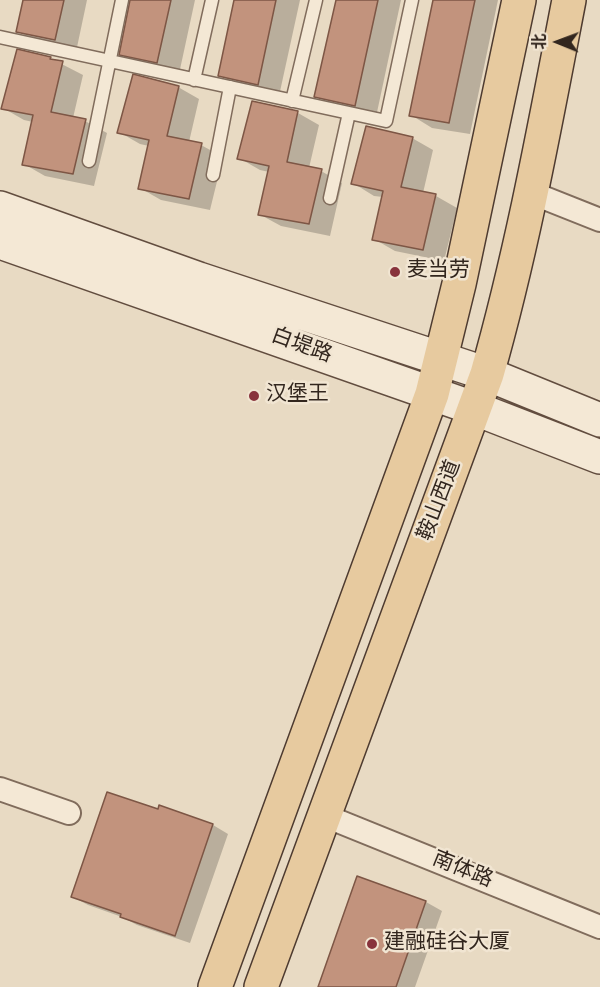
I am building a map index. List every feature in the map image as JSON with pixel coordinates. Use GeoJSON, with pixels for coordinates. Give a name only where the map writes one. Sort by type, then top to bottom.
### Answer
{"type":"FeatureCollection","features":[{"type":"Feature","properties":{"kind":"main road","name":"鞍山西道"},"geometry":{"type":"LineString","coordinates":[[215,987],[432,394],[459,284],[519,0]]}},
{"type":"Feature","properties":{"kind":"main road","name":"鞍山西道"},"geometry":{"type":"LineString","coordinates":[[261,987],[487,374],[505,313],[532,193],[569,0]]}},
{"type":"Feature","properties":{"kind":"main road","name":"白堤路"},"geometry":{"type":"LineString","coordinates":[[0,208],[210,282],[487,374],[600,420]]}},
{"type":"Feature","properties":{"kind":"main road","name":"白堤路"},"geometry":{"type":"LineString","coordinates":[[0,242],[476,409],[600,457]]}},
{"type":"Feature","properties":{"kind":"street"},"geometry":{"type":"LineString","coordinates":[[532,193],[600,220]]}},
{"type":"Feature","properties":{"kind":"street"},"geometry":{"type":"LineString","coordinates":[[0,789],[69,813]]}},
{"type":"Feature","properties":{"kind":"street","name":"南体路"},"geometry":{"type":"LineString","coordinates":[[323,815],[600,927]]}},
{"type":"Feature","properties":{"kind":"lane"},"geometry":{"type":"LineString","coordinates":[[89,161],[122,0]]}},
{"type":"Feature","properties":{"kind":"lane"},"geometry":{"type":"LineString","coordinates":[[194,80],[212,0]]}},
{"type":"Feature","properties":{"kind":"lane"},"geometry":{"type":"LineString","coordinates":[[292,101],[316,0]]}},
{"type":"Feature","properties":{"kind":"lane"},"geometry":{"type":"LineString","coordinates":[[0,37],[386,121],[412,0]]}},
{"type":"Feature","properties":{"kind":"lane"},"geometry":{"type":"LineString","coordinates":[[213,176],[230,87]]}},
{"type":"Feature","properties":{"kind":"lane"},"geometry":{"type":"LineString","coordinates":[[330,198],[350,113]]}},
{"type":"Feature","properties":{"kind":"building"},"geometry":{"type":"Polygon","coordinates":[[[23,0],[64,0],[55,40],[16,32],[23,0]]]}},
{"type":"Feature","properties":{"kind":"building"},"geometry":{"type":"Polygon","coordinates":[[[130,0],[171,0],[157,63],[119,55],[130,0]]]}},
{"type":"Feature","properties":{"kind":"building"},"geometry":{"type":"Polygon","coordinates":[[[234,0],[276,0],[258,85],[218,76],[234,0]]]}},
{"type":"Feature","properties":{"kind":"building"},"geometry":{"type":"Polygon","coordinates":[[[336,0],[378,0],[355,106],[314,97],[336,0]]]}},
{"type":"Feature","properties":{"kind":"building"},"geometry":{"type":"Polygon","coordinates":[[[433,0],[475,0],[449,123],[409,116],[433,0]]]}},
{"type":"Feature","properties":{"kind":"building"},"geometry":{"type":"Polygon","coordinates":[[[17,49],[63,61],[51,112],[86,119],[73,174],[22,165],[33,115],[1,109],[17,49]]]}},
{"type":"Feature","properties":{"kind":"building"},"geometry":{"type":"Polygon","coordinates":[[[133,74],[179,86],[167,136],[202,143],[189,199],[138,189],[149,140],[117,133],[133,74]]]}},
{"type":"Feature","properties":{"kind":"building"},"geometry":{"type":"Polygon","coordinates":[[[252,101],[298,111],[287,162],[322,169],[309,224],[258,215],[269,166],[237,159],[252,101]]]}},
{"type":"Feature","properties":{"kind":"building"},"geometry":{"type":"Polygon","coordinates":[[[366,126],[413,137],[401,187],[436,194],[423,250],[372,240],[383,191],[351,184],[366,126]]]}},
{"type":"Feature","properties":{"kind":"building"},"geometry":{"type":"Polygon","coordinates":[[[107,792],[158,809],[159,805],[213,824],[175,936],[71,897],[107,792]]]}},
{"type":"Feature","properties":{"kind":"building","name":"建融硅谷大厦"},"geometry":{"type":"Polygon","coordinates":[[[357,876],[426,901],[396,987],[318,987],[357,876]]]}},
{"type":"Feature","properties":{"kind":"place","name":"麦当劳"},"geometry":{"type":"Point","coordinates":[395,272]}},
{"type":"Feature","properties":{"kind":"place","name":"汉堡王"},"geometry":{"type":"Point","coordinates":[254,396]}},
{"type":"Feature","properties":{"kind":"place","name":"建融硅谷大厦"},"geometry":{"type":"Point","coordinates":[372,944]}}]}
